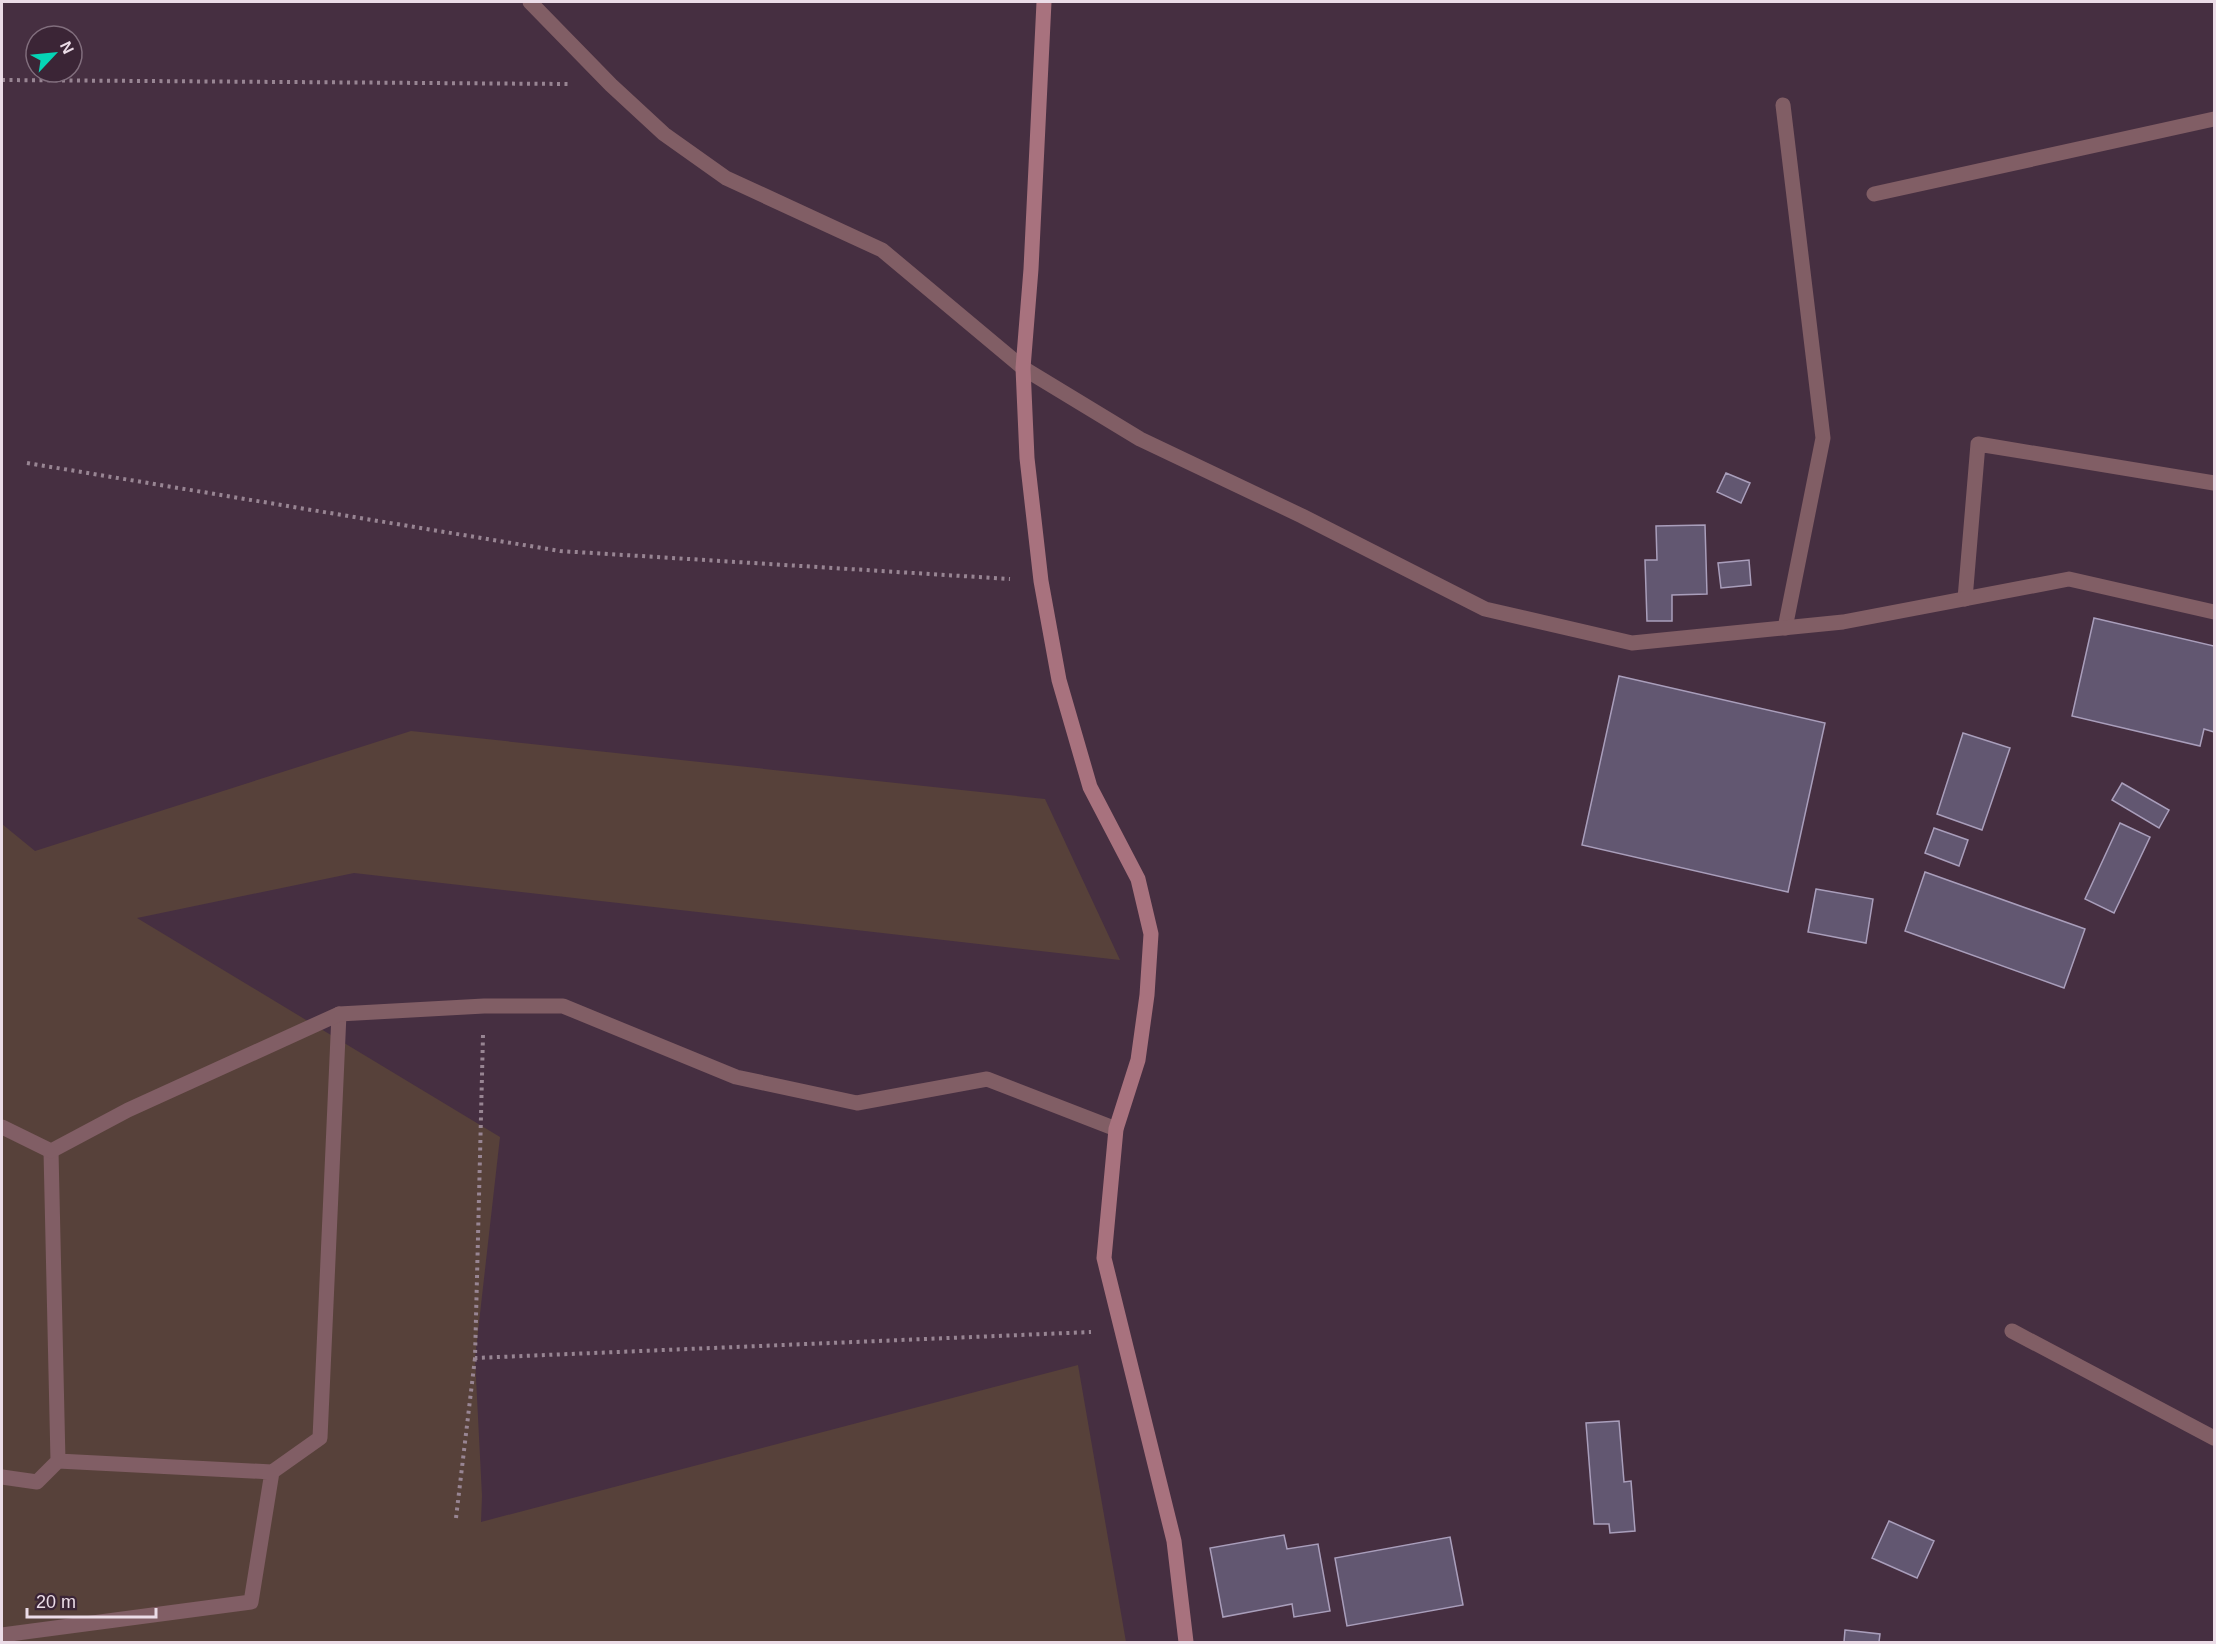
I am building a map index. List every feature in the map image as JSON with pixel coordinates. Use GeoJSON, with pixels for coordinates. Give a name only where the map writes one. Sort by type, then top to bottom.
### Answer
{"type":"FeatureCollection","features":[{"type":"Feature","properties":{"kind":"street"},"geometry":{"type":"LineString","coordinates":[[530,2],[611,85],[664,134],[726,178],[882,250],[1023,368],[1140,439],[1302,516],[1485,609],[1632,643],[1843,622],[2069,579],[2214,612]]}},
{"type":"Feature","properties":{"kind":"street"},"geometry":{"type":"LineString","coordinates":[[1044,2],[1031,269],[1023,368],[1027,458],[1041,581],[1059,680],[1090,787],[1138,879],[1151,934],[1147,995],[1138,1060],[1116,1129],[1104,1258],[1174,1541],[1186,1642]]}},
{"type":"Feature","properties":{"kind":"street"},"geometry":{"type":"LineString","coordinates":[[1783,105],[1823,438],[1785,628]]}},
{"type":"Feature","properties":{"kind":"street"},"geometry":{"type":"LineString","coordinates":[[1874,194],[2214,119]]}},
{"type":"Feature","properties":{"kind":"street"},"geometry":{"type":"LineString","coordinates":[[1965,599],[1978,444],[2214,483]]}},
{"type":"Feature","properties":{"kind":"street"},"geometry":{"type":"LineString","coordinates":[[51,1151],[128,1110],[339,1014],[484,1006],[563,1006],[736,1077],[857,1103],[987,1079],[1116,1129]]}},
{"type":"Feature","properties":{"kind":"street"},"geometry":{"type":"LineString","coordinates":[[58,1461],[272,1472],[320,1438],[339,1014]]}},
{"type":"Feature","properties":{"kind":"street"},"geometry":{"type":"LineString","coordinates":[[2,1127],[51,1151]]}},
{"type":"Feature","properties":{"kind":"street"},"geometry":{"type":"LineString","coordinates":[[2,1476],[37,1482],[58,1461],[51,1151]]}},
{"type":"Feature","properties":{"kind":"street"},"geometry":{"type":"LineString","coordinates":[[2012,1331],[2214,1438]]}},
{"type":"Feature","properties":{"kind":"street"},"geometry":{"type":"LineString","coordinates":[[2,1635],[251,1602],[272,1472]]}},
{"type":"Feature","properties":{"kind":"path"},"geometry":{"type":"LineString","coordinates":[[2,80],[611,85]]}},
{"type":"Feature","properties":{"kind":"path"},"geometry":{"type":"LineString","coordinates":[[27,463],[560,551],[1041,581]]}},
{"type":"Feature","properties":{"kind":"path"},"geometry":{"type":"LineString","coordinates":[[456,1518],[475,1358],[484,1006]]}},
{"type":"Feature","properties":{"kind":"path"},"geometry":{"type":"LineString","coordinates":[[475,1358],[1122,1330]]}},
{"type":"Feature","properties":{"kind":"shaded area"},"geometry":{"type":"Polygon","coordinates":[[[411,731],[1045,799],[1120,960],[354,873],[137,918],[500,1137],[475,1358],[482,1496],[481,1522],[1078,1365],[1126,1642],[2,1642],[2,824],[35,851],[411,731]]]}},
{"type":"Feature","properties":{"kind":"building"},"geometry":{"type":"Polygon","coordinates":[[[1726,473],[1750,483],[1741,503],[1717,492],[1726,473]]]}},
{"type":"Feature","properties":{"kind":"building"},"geometry":{"type":"Polygon","coordinates":[[[1705,525],[1707,594],[1672,595],[1672,621],[1647,621],[1645,560],[1657,560],[1656,526],[1705,525]]]}},
{"type":"Feature","properties":{"kind":"building"},"geometry":{"type":"Polygon","coordinates":[[[1749,560],[1751,585],[1721,588],[1718,563],[1749,560]]]}},
{"type":"Feature","properties":{"kind":"building"},"geometry":{"type":"Polygon","coordinates":[[[2094,618],[2214,646],[2214,732],[2204,729],[2200,746],[2072,716],[2094,618]]]}},
{"type":"Feature","properties":{"kind":"building"},"geometry":{"type":"Polygon","coordinates":[[[1619,676],[1825,723],[1788,892],[1582,845],[1619,676]]]}},
{"type":"Feature","properties":{"kind":"building"},"geometry":{"type":"Polygon","coordinates":[[[1963,733],[2010,748],[1982,830],[1937,814],[1963,733]]]}},
{"type":"Feature","properties":{"kind":"building"},"geometry":{"type":"Polygon","coordinates":[[[2122,783],[2169,810],[2159,828],[2112,800],[2122,783]]]}},
{"type":"Feature","properties":{"kind":"building"},"geometry":{"type":"Polygon","coordinates":[[[2120,823],[2150,837],[2114,913],[2085,899],[2120,823]]]}},
{"type":"Feature","properties":{"kind":"building"},"geometry":{"type":"Polygon","coordinates":[[[1934,828],[1968,840],[1959,866],[1925,853],[1934,828]]]}},
{"type":"Feature","properties":{"kind":"building"},"geometry":{"type":"Polygon","coordinates":[[[1925,872],[2085,929],[2064,988],[1905,931],[1925,872]]]}},
{"type":"Feature","properties":{"kind":"building"},"geometry":{"type":"Polygon","coordinates":[[[1816,889],[1873,899],[1866,943],[1808,932],[1816,889]]]}},
{"type":"Feature","properties":{"kind":"building"},"geometry":{"type":"Polygon","coordinates":[[[1619,1421],[1624,1482],[1631,1481],[1635,1531],[1610,1533],[1609,1524],[1594,1524],[1586,1423],[1619,1421]]]}},
{"type":"Feature","properties":{"kind":"building"},"geometry":{"type":"Polygon","coordinates":[[[1889,1521],[1934,1541],[1917,1578],[1872,1558],[1889,1521]]]}},
{"type":"Feature","properties":{"kind":"building"},"geometry":{"type":"Polygon","coordinates":[[[1284,1535],[1287,1549],[1318,1544],[1330,1611],[1294,1617],[1292,1604],[1223,1617],[1210,1548],[1284,1535]]]}},
{"type":"Feature","properties":{"kind":"building"},"geometry":{"type":"Polygon","coordinates":[[[1450,1537],[1463,1605],[1347,1626],[1335,1558],[1450,1537]]]}},
{"type":"Feature","properties":{"kind":"building"},"geometry":{"type":"Polygon","coordinates":[[[1845,1630],[1880,1634],[1879,1642],[1844,1642],[1845,1630]]]}}]}
